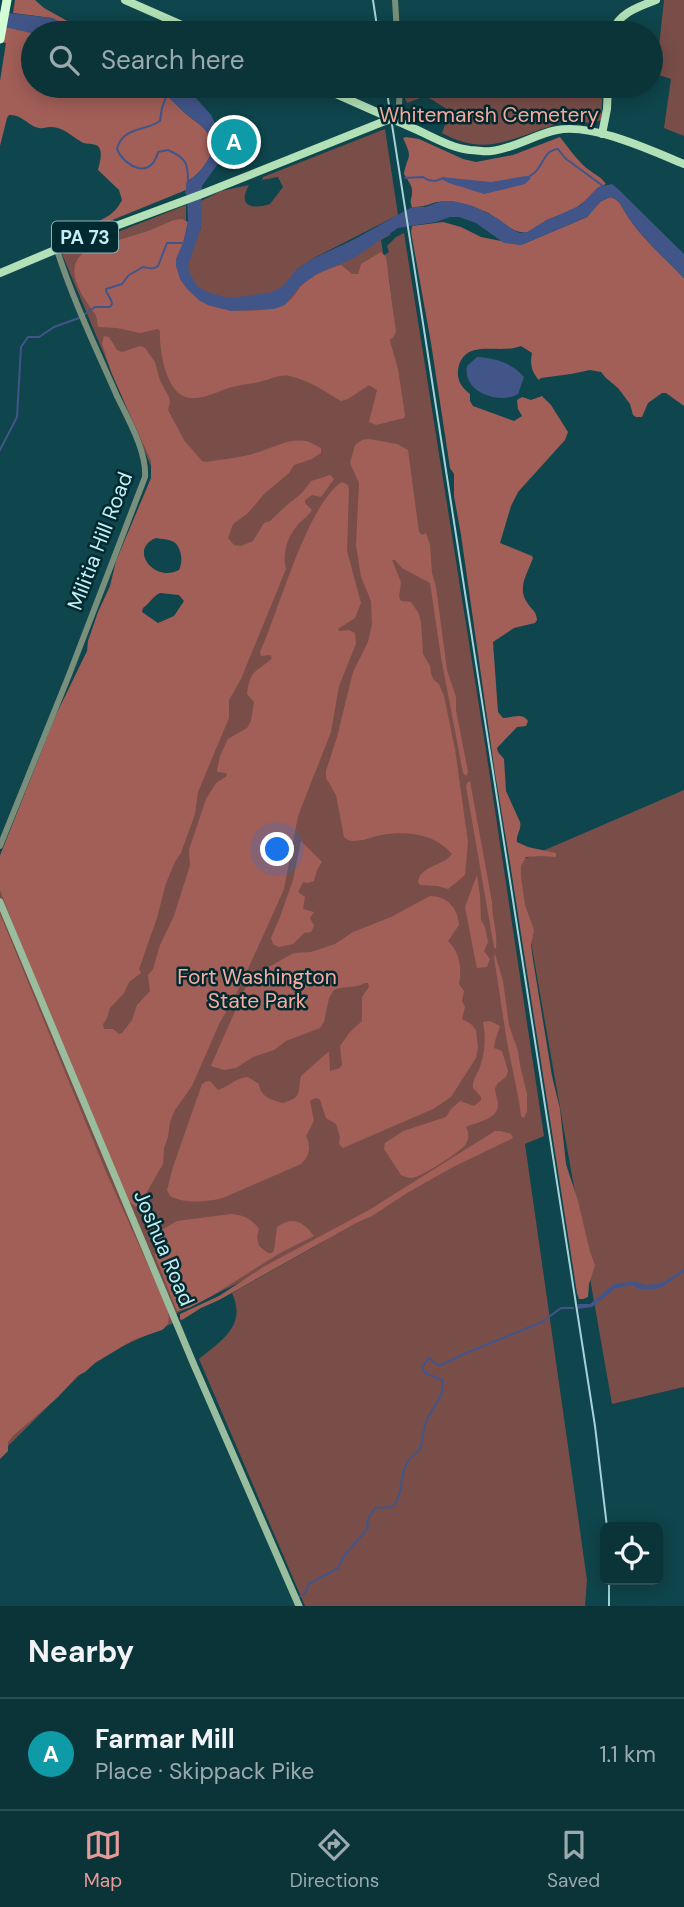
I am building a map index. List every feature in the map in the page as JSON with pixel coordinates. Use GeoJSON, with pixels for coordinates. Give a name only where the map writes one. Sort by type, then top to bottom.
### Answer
{"type":"FeatureCollection","features":[{"type":"Feature","properties":{"kind":"highway"},"geometry":{"type":"LineString","coordinates":[[0,39],[7,0]]}},
{"type":"Feature","properties":{"kind":"main road"},"geometry":{"type":"LineString","coordinates":[[125,0],[173,21]]}},
{"type":"Feature","properties":{"kind":"main road"},"geometry":{"type":"LineString","coordinates":[[618,21],[656,0]]}},
{"type":"Feature","properties":{"kind":"main road"},"geometry":{"type":"LineString","coordinates":[[345,98],[457,147],[492,151],[557,130],[584,129],[684,164]]}},
{"type":"Feature","properties":{"kind":"main road"},"geometry":{"type":"LineString","coordinates":[[602,134],[607,98]]}},
{"type":"Feature","properties":{"kind":"main road"},"geometry":{"type":"LineString","coordinates":[[370,109],[370,127]]}},
{"type":"Feature","properties":{"kind":"main road","name":"PA 73"},"geometry":{"type":"LineString","coordinates":[[0,273],[390,119]]}},
{"type":"Feature","properties":{"kind":"main road","name":"Joshua Road"},"geometry":{"type":"LineString","coordinates":[[0,902],[194,1365],[299,1606]]}},
{"type":"Feature","properties":{"kind":"street"},"geometry":{"type":"LineString","coordinates":[[395,0],[396,21]]}},
{"type":"Feature","properties":{"kind":"street"},"geometry":{"type":"LineString","coordinates":[[390,119],[399,104],[399,98]]}},
{"type":"Feature","properties":{"kind":"street","name":"Militia Hill Road"},"geometry":{"type":"LineString","coordinates":[[0,846],[145,477],[146,466],[133,432],[65,275],[57,250]]}},
{"type":"Feature","properties":{"kind":"green space"},"geometry":{"type":"Polygon","coordinates":[[[15,0],[35,0],[67,21],[58,21],[13,13],[15,0]]]}},
{"type":"Feature","properties":{"kind":"green space"},"geometry":{"type":"Polygon","coordinates":[[[664,0],[684,0],[684,136],[664,128],[671,79],[663,76],[664,0]]]}},
{"type":"Feature","properties":{"kind":"green space"},"geometry":{"type":"Polygon","coordinates":[[[0,26],[21,30],[21,98],[170,98],[206,131],[214,147],[210,157],[204,167],[187,181],[186,190],[90,227],[90,224],[113,212],[122,200],[119,190],[98,170],[101,156],[96,145],[82,142],[59,128],[39,128],[18,116],[9,115],[0,146],[0,81],[6,43],[0,42],[0,26]]]}},
{"type":"Feature","properties":{"kind":"green space","name":"Whitemarsh Cemetery"},"geometry":{"type":"Polygon","coordinates":[[[405,98],[421,98],[407,103],[405,98]]]}},
{"type":"Feature","properties":{"kind":"green space","name":"Whitemarsh Cemetery"},"geometry":{"type":"Polygon","coordinates":[[[429,98],[602,98],[601,120],[593,123],[562,122],[492,144],[469,143],[442,133],[450,111],[429,98]]]}},
{"type":"Feature","properties":{"kind":"green space","name":"Fort Washington State Park"},"geometry":{"type":"Polygon","coordinates":[[[385,129],[398,215],[296,270],[389,224],[390,235],[381,240],[395,328],[384,255],[389,252],[387,246],[404,233],[544,1136],[525,1144],[587,1580],[585,1606],[305,1606],[199,1359],[224,1338],[234,1323],[236,1305],[232,1293],[328,1239],[177,1313],[173,1323],[97,1358],[0,1454],[0,855],[38,763],[213,604],[153,471],[62,254],[186,205],[186,256],[189,260],[201,227],[201,201],[221,191],[249,185],[245,198],[248,205],[257,207],[270,204],[283,187],[278,177],[262,180],[263,177],[385,129]]]}},
{"type":"Feature","properties":{"kind":"green space"},"geometry":{"type":"Polygon","coordinates":[[[560,137],[583,165],[606,184],[577,207],[528,232],[517,231],[491,214],[460,203],[446,201],[412,207],[412,188],[404,174],[409,154],[403,138],[419,139],[476,162],[513,155],[560,137]]]}},
{"type":"Feature","properties":{"kind":"green space"},"geometry":{"type":"Polygon","coordinates":[[[610,197],[616,199],[638,230],[684,278],[684,406],[662,393],[648,403],[642,417],[636,417],[618,388],[601,372],[590,370],[539,380],[532,367],[532,353],[521,346],[475,350],[461,360],[458,370],[459,381],[470,394],[473,406],[514,421],[522,416],[517,400],[522,397],[531,400],[542,396],[568,432],[565,440],[518,492],[500,543],[533,558],[524,581],[523,592],[537,620],[535,623],[514,628],[493,642],[498,712],[503,718],[520,716],[528,721],[526,726],[517,727],[497,748],[504,759],[506,791],[520,822],[517,842],[556,853],[556,857],[526,857],[521,866],[521,877],[525,905],[534,930],[531,945],[533,960],[560,1109],[566,1164],[595,1265],[588,1297],[579,1299],[495,773],[454,496],[454,474],[450,468],[411,232],[412,226],[443,222],[481,237],[521,245],[587,217],[600,202],[610,197]]]}},
{"type":"Feature","properties":{"kind":"green space"},"geometry":{"type":"Polygon","coordinates":[[[182,219],[188,222],[176,259],[208,305],[227,309],[249,311],[280,306],[290,300],[302,285],[315,275],[341,265],[352,274],[358,274],[361,264],[381,252],[386,257],[396,332],[390,341],[398,369],[404,418],[376,425],[369,422],[377,390],[369,385],[341,401],[310,383],[286,376],[236,386],[201,397],[182,396],[175,390],[166,371],[158,329],[140,333],[98,327],[95,315],[75,276],[76,262],[81,255],[89,249],[182,219]]]}},
{"type":"Feature","properties":{"kind":"green space"},"geometry":{"type":"Polygon","coordinates":[[[104,336],[109,337],[117,350],[122,352],[140,346],[145,348],[155,362],[160,381],[169,397],[168,410],[184,440],[202,461],[244,456],[293,441],[306,441],[321,448],[321,453],[312,459],[294,465],[248,513],[233,524],[228,538],[234,545],[241,546],[253,541],[264,523],[270,521],[302,493],[311,481],[330,475],[334,479],[321,497],[312,495],[305,500],[312,510],[290,536],[285,552],[286,569],[241,679],[229,700],[229,718],[198,792],[195,814],[181,853],[166,883],[139,969],[141,973],[129,982],[124,993],[110,1008],[103,1024],[104,1029],[122,1033],[132,1020],[137,1005],[150,991],[148,975],[153,969],[160,945],[174,916],[190,865],[189,850],[206,799],[216,783],[227,776],[217,770],[220,756],[228,739],[247,728],[251,721],[254,702],[247,694],[248,686],[255,672],[272,658],[270,655],[261,656],[260,652],[295,560],[317,512],[329,494],[342,482],[348,485],[349,490],[347,551],[361,603],[355,618],[338,629],[355,633],[356,644],[339,686],[331,732],[298,816],[284,889],[192,1086],[175,1110],[164,1148],[163,1164],[136,1207],[128,1201],[0,890],[0,856],[55,717],[87,651],[88,641],[110,586],[116,561],[151,478],[151,461],[112,374],[102,344],[104,336]],[[156,538],[144,549],[148,563],[161,572],[179,570],[181,555],[177,545],[170,540],[156,538]],[[160,593],[142,612],[158,623],[174,616],[184,601],[179,595],[160,593]]]}},
{"type":"Feature","properties":{"kind":"green space"},"geometry":{"type":"Polygon","coordinates":[[[369,439],[397,444],[408,450],[419,532],[422,535],[426,533],[430,545],[447,670],[456,697],[468,772],[466,776],[463,773],[441,657],[430,583],[392,560],[401,582],[401,601],[411,602],[419,614],[423,654],[444,696],[455,749],[468,842],[465,875],[448,889],[420,885],[418,882],[427,869],[452,854],[437,842],[419,835],[400,833],[354,841],[344,837],[336,795],[326,778],[353,672],[368,642],[372,624],[371,601],[361,577],[356,545],[359,483],[350,463],[355,445],[369,439]]]}},
{"type":"Feature","properties":{"kind":"green space"},"geometry":{"type":"Polygon","coordinates":[[[470,781],[492,902],[496,949],[466,786],[470,781]]]}},
{"type":"Feature","properties":{"kind":"green space"},"geometry":{"type":"Polygon","coordinates":[[[684,790],[684,1387],[612,1404],[517,862],[684,790]]]}},
{"type":"Feature","properties":{"kind":"green space"},"geometry":{"type":"Polygon","coordinates":[[[301,841],[322,862],[314,881],[303,882],[298,892],[305,897],[303,909],[314,912],[310,918],[314,926],[311,932],[304,933],[293,944],[279,947],[273,944],[271,938],[293,880],[301,841]]]}},
{"type":"Feature","properties":{"kind":"green space"},"geometry":{"type":"Polygon","coordinates":[[[477,875],[481,920],[488,942],[484,951],[490,959],[487,967],[477,968],[465,907],[477,875]]]}},
{"type":"Feature","properties":{"kind":"green space"},"geometry":{"type":"Polygon","coordinates":[[[430,896],[442,898],[456,913],[459,925],[448,941],[459,961],[459,984],[464,991],[462,1001],[465,1007],[462,1019],[476,1030],[478,1048],[476,1058],[451,1097],[433,1109],[343,1148],[339,1144],[336,1124],[326,1118],[320,1100],[313,1099],[310,1101],[314,1121],[306,1136],[309,1151],[301,1164],[223,1198],[196,1202],[170,1196],[167,1190],[173,1167],[202,1084],[210,1081],[218,1090],[248,1077],[259,1084],[264,1095],[271,1099],[283,1103],[294,1099],[298,1094],[301,1076],[327,1053],[329,1052],[330,1071],[340,1068],[340,1046],[362,1021],[362,997],[369,987],[368,983],[365,983],[334,990],[320,1028],[286,1041],[274,1050],[253,1057],[236,1068],[224,1070],[211,1066],[247,984],[256,974],[294,953],[311,952],[335,944],[353,932],[391,917],[430,896]]]}},
{"type":"Feature","properties":{"kind":"green space"},"geometry":{"type":"Polygon","coordinates":[[[0,914],[169,1318],[162,1330],[133,1340],[77,1376],[58,1397],[14,1435],[8,1442],[8,1451],[0,1459],[0,914]]]}},
{"type":"Feature","properties":{"kind":"green space"},"geometry":{"type":"Polygon","coordinates":[[[495,954],[503,981],[509,1025],[518,1051],[527,1094],[527,1111],[524,1118],[521,1116],[507,1042],[495,954]]]}},
{"type":"Feature","properties":{"kind":"green space"},"geometry":{"type":"Polygon","coordinates":[[[490,1021],[500,1026],[494,1048],[502,1051],[508,1071],[495,1088],[498,1103],[495,1114],[466,1127],[466,1144],[428,1171],[410,1178],[401,1175],[384,1149],[385,1143],[403,1131],[446,1117],[460,1101],[474,1106],[481,1100],[473,1085],[484,1050],[483,1022],[490,1021]]]}},
{"type":"Feature","properties":{"kind":"green space"},"geometry":{"type":"Polygon","coordinates":[[[495,1131],[511,1134],[513,1138],[453,1167],[372,1216],[180,1319],[180,1314],[219,1296],[265,1266],[369,1210],[495,1131]]]}},
{"type":"Feature","properties":{"kind":"green space"},"geometry":{"type":"Polygon","coordinates":[[[231,1214],[247,1218],[259,1229],[259,1246],[268,1253],[274,1250],[277,1227],[288,1222],[302,1224],[314,1236],[280,1253],[210,1297],[177,1311],[155,1256],[155,1245],[162,1230],[177,1221],[231,1214]]]}},
{"type":"Feature","properties":{"kind":"water"},"geometry":{"type":"Polygon","coordinates":[[[0,12],[58,21],[21,21],[21,31],[0,26],[0,12]]]}},
{"type":"Feature","properties":{"kind":"water"},"geometry":{"type":"Polygon","coordinates":[[[169,98],[196,98],[211,115],[224,141],[222,158],[202,186],[201,227],[188,266],[198,287],[210,293],[233,298],[272,292],[283,286],[296,270],[312,259],[412,207],[453,201],[473,206],[520,233],[581,205],[598,187],[612,184],[684,254],[684,278],[638,230],[616,199],[610,197],[600,202],[587,217],[521,245],[504,243],[476,223],[459,217],[398,228],[354,258],[317,274],[299,287],[285,305],[274,309],[231,311],[208,305],[187,289],[176,266],[188,222],[185,193],[187,181],[203,167],[214,147],[209,135],[169,98]]]}},
{"type":"Feature","properties":{"kind":"water"},"geometry":{"type":"Polygon","coordinates":[[[526,176],[531,178],[525,184],[484,194],[449,183],[441,177],[491,182],[526,176]]]}},
{"type":"Feature","properties":{"kind":"water"},"geometry":{"type":"Polygon","coordinates":[[[477,357],[503,362],[519,372],[524,377],[518,394],[492,397],[476,389],[470,383],[467,366],[477,357]]]}},
{"type":"Feature","properties":{"kind":"water"},"geometry":{"type":"Polygon","coordinates":[[[684,1268],[684,1272],[662,1287],[639,1289],[633,1285],[616,1288],[592,1307],[577,1309],[578,1304],[590,1304],[614,1284],[635,1281],[644,1285],[659,1284],[684,1268]]]}},
{"type":"Feature","properties":{"kind":"waterway"},"geometry":{"type":"LineString","coordinates":[[166,98],[160,121],[129,133],[117,149],[127,162],[138,168],[148,167],[158,152],[168,150],[185,162],[188,181]]}},
{"type":"Feature","properties":{"kind":"waterway"},"geometry":{"type":"LineString","coordinates":[[527,178],[536,171],[547,154],[558,149],[565,158],[603,186]]}},
{"type":"Feature","properties":{"kind":"waterway"},"geometry":{"type":"LineString","coordinates":[[405,178],[423,177],[435,181],[444,178]]}},
{"type":"Feature","properties":{"kind":"waterway"},"geometry":{"type":"LineString","coordinates":[[85,314],[95,307],[110,307],[112,302],[106,289],[122,284],[129,275],[143,267],[158,266],[167,243],[182,243]]}},
{"type":"Feature","properties":{"kind":"waterway"},"geometry":{"type":"LineString","coordinates":[[0,450],[17,417],[21,347],[28,337],[39,337],[54,327],[79,318]]}},
{"type":"Feature","properties":{"kind":"waterway"},"geometry":{"type":"LineString","coordinates":[[299,1597],[305,1593],[309,1584],[338,1568],[344,1556],[368,1528],[367,1521],[375,1508],[393,1507],[398,1499],[404,1470],[420,1450],[426,1422],[442,1391],[442,1380],[425,1373],[422,1367],[429,1358],[439,1366],[542,1322],[561,1308],[573,1308]]}},
{"type":"Feature","properties":{"kind":"railway"},"geometry":{"type":"LineString","coordinates":[[373,0],[376,21]]}},
{"type":"Feature","properties":{"kind":"railway"},"geometry":{"type":"LineString","coordinates":[[388,98],[595,1426],[606,1522]]}},
{"type":"Feature","properties":{"kind":"railway"},"geometry":{"type":"LineString","coordinates":[[609,1585],[609,1606]]}},
{"type":"Feature","properties":{"kind":"place","name":"Farmar Mill"},"geometry":{"type":"Point","coordinates":[234,142]}}]}
